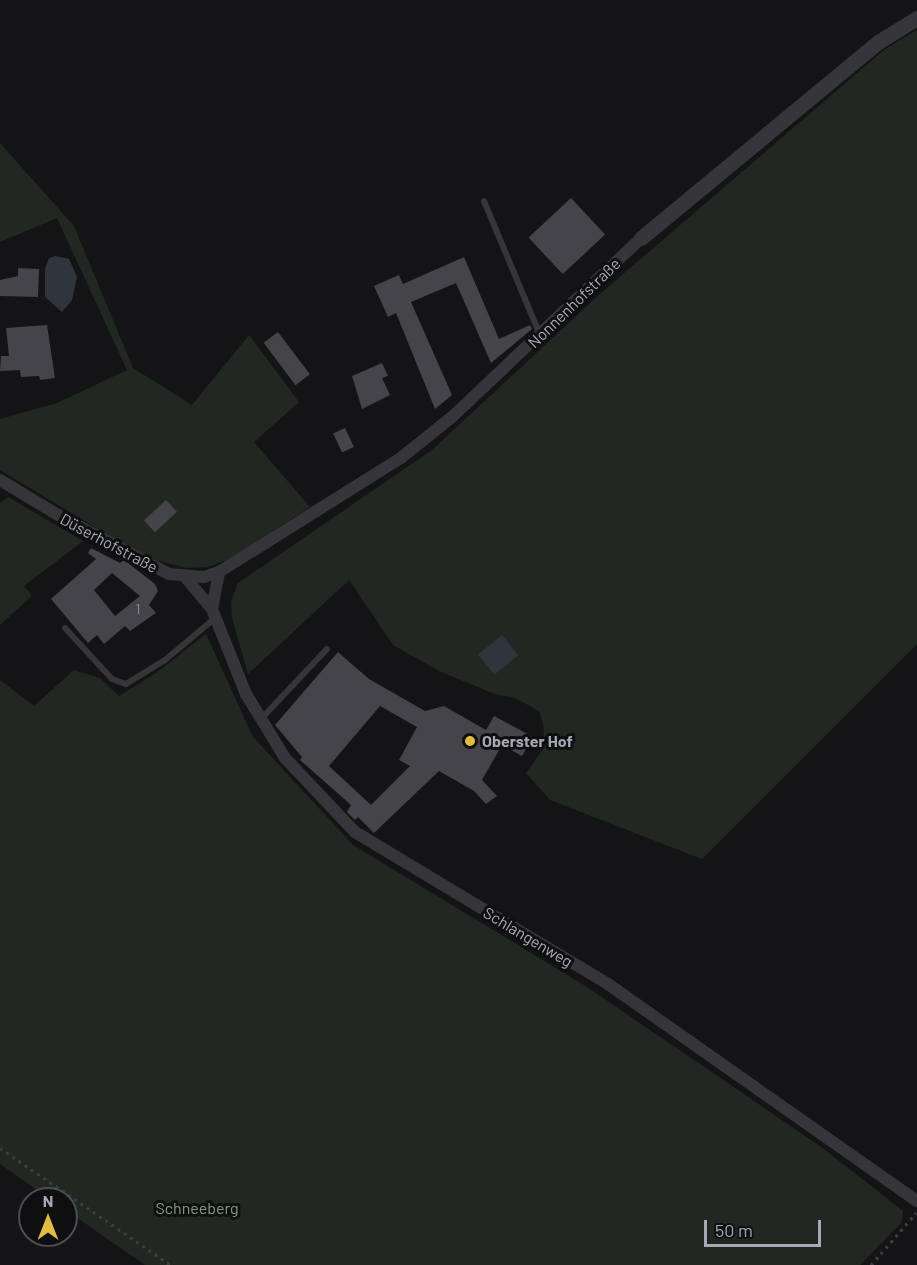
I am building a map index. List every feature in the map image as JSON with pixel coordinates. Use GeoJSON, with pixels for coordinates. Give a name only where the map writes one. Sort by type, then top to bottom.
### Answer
{"type":"FeatureCollection","features":[{"type":"Feature","properties":{"kind":"street","name":"Nonnenhofstraße"},"geometry":{"type":"LineString","coordinates":[[185,577],[219,572],[402,457],[452,417],[641,238],[869,50],[917,18]]}},
{"type":"Feature","properties":{"kind":"street","name":"Düserhofstraße"},"geometry":{"type":"LineString","coordinates":[[0,480],[103,540],[168,574],[185,577]]}},
{"type":"Feature","properties":{"kind":"street"},"geometry":{"type":"LineString","coordinates":[[214,614],[219,572]]}},
{"type":"Feature","properties":{"kind":"street"},"geometry":{"type":"LineString","coordinates":[[185,577],[214,614]]}},
{"type":"Feature","properties":{"kind":"street","name":"Schlangenweg"},"geometry":{"type":"LineString","coordinates":[[214,614],[246,694],[285,758],[356,832],[608,984],[917,1201]]}},
{"type":"Feature","properties":{"kind":"lane"},"geometry":{"type":"LineString","coordinates":[[484,201],[540,336]]}},
{"type":"Feature","properties":{"kind":"lane"},"geometry":{"type":"LineString","coordinates":[[65,628],[112,679],[126,684],[165,660],[214,614]]}},
{"type":"Feature","properties":{"kind":"lane"},"geometry":{"type":"LineString","coordinates":[[261,719],[327,649]]}},
{"type":"Feature","properties":{"kind":"path"},"geometry":{"type":"LineString","coordinates":[[0,1148],[171,1265]]}},
{"type":"Feature","properties":{"kind":"path"},"geometry":{"type":"LineString","coordinates":[[871,1265],[917,1211]]}},
{"type":"Feature","properties":{"kind":"green space"},"geometry":{"type":"Polygon","coordinates":[[[917,30],[917,644],[702,859],[550,800],[526,773],[543,749],[544,728],[539,711],[515,698],[495,694],[439,671],[393,645],[349,580],[248,674],[232,618],[231,601],[238,583],[432,450],[600,294],[884,50],[917,30]]]}},
{"type":"Feature","properties":{"kind":"green space"},"geometry":{"type":"Polygon","coordinates":[[[0,143],[74,226],[133,368],[192,405],[249,335],[299,402],[254,442],[310,507],[229,559],[208,567],[187,568],[155,560],[121,543],[0,470],[0,419],[57,403],[127,370],[57,218],[0,242],[0,143]]]}},
{"type":"Feature","properties":{"kind":"green space"},"geometry":{"type":"Polygon","coordinates":[[[8,497],[83,541],[24,586],[32,596],[0,625],[0,503],[8,497]]]}},
{"type":"Feature","properties":{"kind":"green space","name":"Schneeberg"},"geometry":{"type":"Polygon","coordinates":[[[206,634],[253,737],[353,845],[587,987],[820,1146],[903,1211],[902,1222],[860,1265],[145,1265],[78,1218],[78,1187],[33,1187],[0,1164],[0,680],[34,706],[74,670],[100,678],[119,696],[156,673],[206,634]]]}},
{"type":"Feature","properties":{"kind":"shaded area"},"geometry":{"type":"Polygon","coordinates":[[[55,256],[69,259],[77,277],[72,300],[62,312],[45,297],[45,269],[49,258],[55,256]]]}},
{"type":"Feature","properties":{"kind":"shaded area"},"geometry":{"type":"Polygon","coordinates":[[[502,635],[518,655],[494,675],[478,655],[502,635]]]}},
{"type":"Feature","properties":{"kind":"building"},"geometry":{"type":"Polygon","coordinates":[[[571,198],[605,235],[563,274],[529,238],[571,198]]]}},
{"type":"Feature","properties":{"kind":"building"},"geometry":{"type":"Polygon","coordinates":[[[464,257],[499,339],[530,325],[532,329],[491,363],[456,283],[411,302],[452,395],[435,409],[396,313],[388,317],[374,286],[399,275],[403,284],[464,257]]]}},
{"type":"Feature","properties":{"kind":"building"},"geometry":{"type":"Polygon","coordinates":[[[18,268],[39,269],[38,297],[0,296],[0,280],[18,276],[18,268]]]}},
{"type":"Feature","properties":{"kind":"building"},"geometry":{"type":"Polygon","coordinates":[[[47,325],[55,378],[40,380],[39,376],[21,377],[20,370],[0,371],[1,356],[9,356],[6,328],[47,325]]]}},
{"type":"Feature","properties":{"kind":"building"},"geometry":{"type":"Polygon","coordinates":[[[278,332],[310,374],[296,385],[264,343],[278,332]]]}},
{"type":"Feature","properties":{"kind":"building"},"geometry":{"type":"Polygon","coordinates":[[[382,363],[388,376],[382,378],[390,395],[362,409],[352,376],[382,363]]]}},
{"type":"Feature","properties":{"kind":"building"},"geometry":{"type":"Polygon","coordinates":[[[345,428],[354,447],[342,453],[333,433],[345,428]]]}},
{"type":"Feature","properties":{"kind":"building"},"geometry":{"type":"Polygon","coordinates":[[[166,500],[177,512],[155,532],[144,520],[166,500]]]}},
{"type":"Feature","properties":{"kind":"building"},"geometry":{"type":"Polygon","coordinates":[[[91,548],[120,563],[124,560],[155,584],[158,591],[149,605],[156,613],[130,631],[125,626],[104,644],[97,635],[88,643],[51,599],[96,559],[88,553],[91,548]],[[112,573],[94,590],[115,616],[140,596],[112,573]]]}},
{"type":"Feature","properties":{"kind":"building","name":"Oberster Hof"},"geometry":{"type":"Polygon","coordinates":[[[338,652],[369,679],[425,711],[444,706],[486,730],[494,716],[533,737],[522,756],[502,745],[482,780],[497,796],[486,804],[474,791],[439,771],[374,833],[358,817],[355,820],[347,812],[351,805],[300,760],[302,757],[275,725],[338,652]],[[380,706],[329,766],[371,805],[410,766],[399,760],[417,727],[380,706]]]}},
{"type":"Feature","properties":{"kind":"place","name":"Oberster Hof"},"geometry":{"type":"Point","coordinates":[470,741]}}]}
